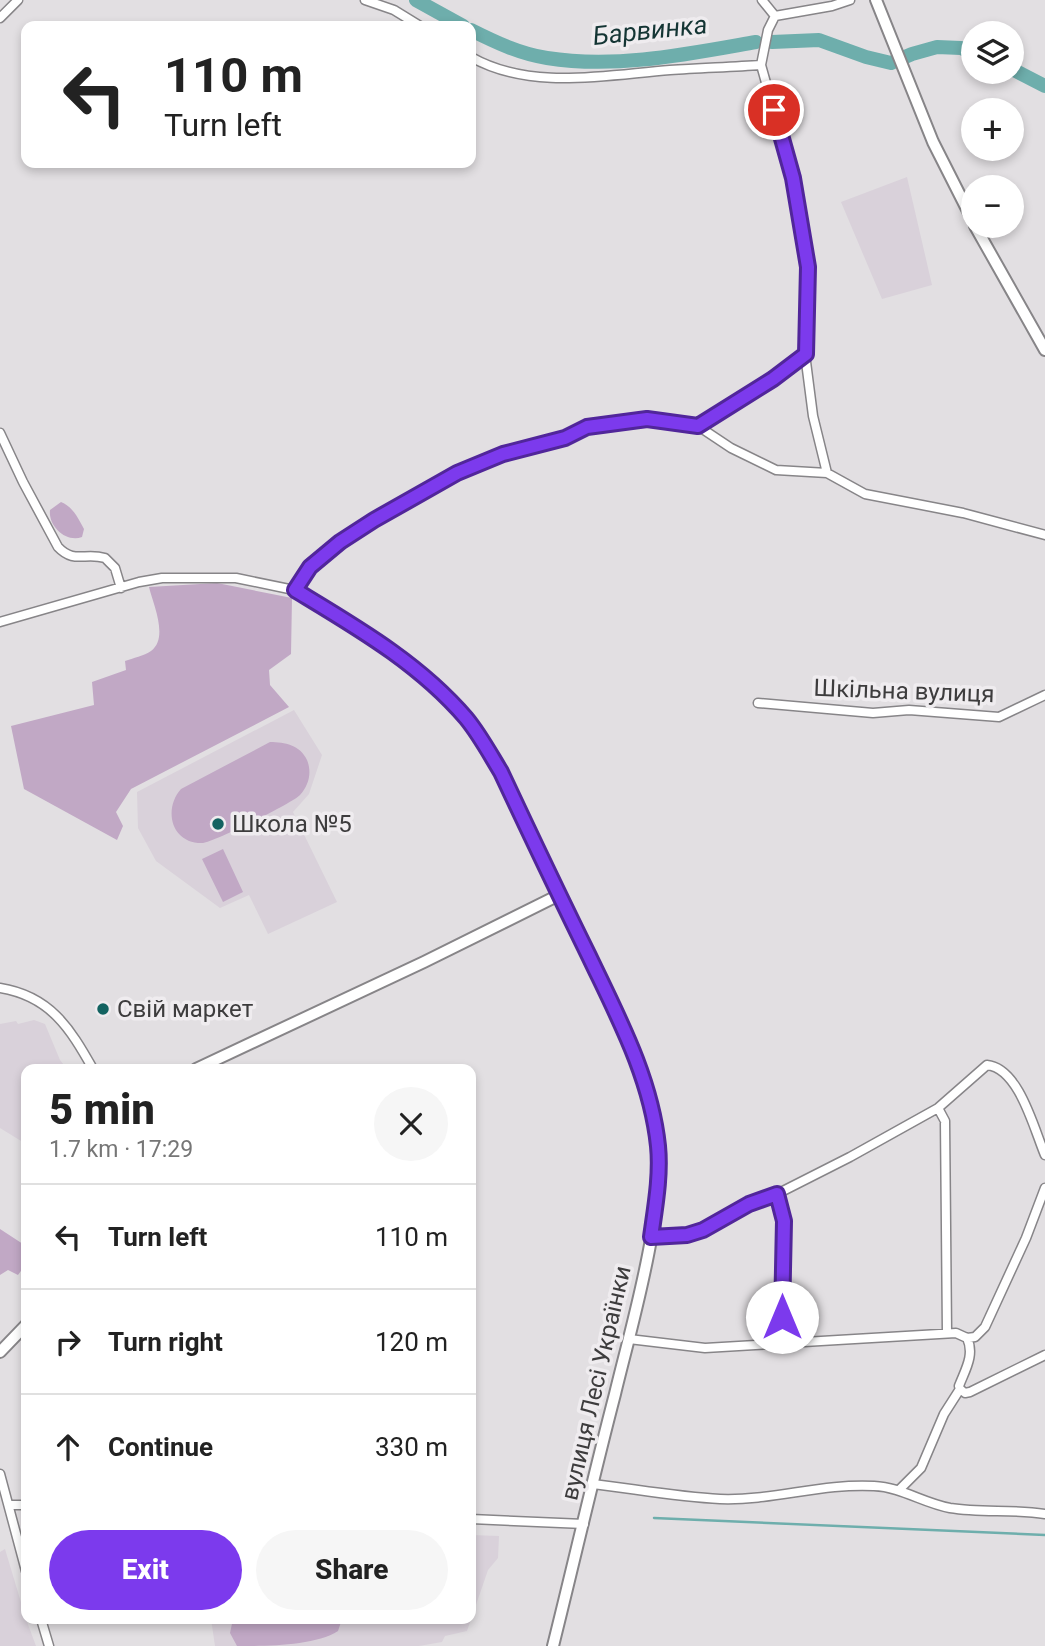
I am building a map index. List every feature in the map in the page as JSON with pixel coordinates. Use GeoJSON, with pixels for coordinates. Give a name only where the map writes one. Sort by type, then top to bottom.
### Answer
{"type":"FeatureCollection","features":[{"type":"Feature","properties":{"kind":"street"},"geometry":{"type":"LineString","coordinates":[[0,18],[18,0]]}},
{"type":"Feature","properties":{"kind":"street"},"geometry":{"type":"LineString","coordinates":[[365,0],[394,10],[412,21]]}},
{"type":"Feature","properties":{"kind":"street"},"geometry":{"type":"LineString","coordinates":[[762,0],[775,16]]}},
{"type":"Feature","properties":{"kind":"street"},"geometry":{"type":"LineString","coordinates":[[775,16],[832,6],[850,0]]}},
{"type":"Feature","properties":{"kind":"street"},"geometry":{"type":"LineString","coordinates":[[876,0],[933,142],[961,198]]}},
{"type":"Feature","properties":{"kind":"street"},"geometry":{"type":"LineString","coordinates":[[775,16],[768,30],[761,65],[793,178],[808,267],[806,354],[813,416],[827,473]]}},
{"type":"Feature","properties":{"kind":"street"},"geometry":{"type":"LineString","coordinates":[[476,60],[486,65],[525,75],[580,79],[761,65]]}},
{"type":"Feature","properties":{"kind":"street"},"geometry":{"type":"LineString","coordinates":[[982,238],[1045,350]]}},
{"type":"Feature","properties":{"kind":"street"},"geometry":{"type":"LineString","coordinates":[[698,426],[773,379],[806,354]]}},
{"type":"Feature","properties":{"kind":"street"},"geometry":{"type":"LineString","coordinates":[[295,590],[310,567],[340,542],[457,473],[503,454],[565,438],[587,427],[647,419],[698,426],[732,448],[776,470],[827,473],[865,494],[963,513],[1045,535]]}},
{"type":"Feature","properties":{"kind":"street"},"geometry":{"type":"LineString","coordinates":[[0,433],[58,547],[72,557],[105,558],[115,568],[121,588]]}},
{"type":"Feature","properties":{"kind":"street"},"geometry":{"type":"LineString","coordinates":[[0,622],[162,578],[236,578],[295,590],[394,652],[448,699],[467,720],[501,772],[559,895],[207,1064]]}},
{"type":"Feature","properties":{"kind":"street","name":"Шкільна вулиця"},"geometry":{"type":"LineString","coordinates":[[758,703],[873,713],[909,710],[999,717],[1045,695]]}},
{"type":"Feature","properties":{"kind":"street","name":"вулиця Лесі Українки"},"geometry":{"type":"LineString","coordinates":[[553,1646],[632,1339],[651,1237],[659,1150],[649,1096],[629,1042],[559,895]]}},
{"type":"Feature","properties":{"kind":"street"},"geometry":{"type":"LineString","coordinates":[[0,988],[32,997],[45,1005],[65,1026],[90,1064]]}},
{"type":"Feature","properties":{"kind":"street"},"geometry":{"type":"LineString","coordinates":[[651,1237],[679,1236],[703,1230],[749,1204],[777,1194],[850,1157],[938,1108],[987,1065],[1000,1069],[1012,1079],[1045,1155]]}},
{"type":"Feature","properties":{"kind":"street"},"geometry":{"type":"LineString","coordinates":[[938,1108],[945,1121],[947,1333]]}},
{"type":"Feature","properties":{"kind":"street"},"geometry":{"type":"LineString","coordinates":[[632,1339],[705,1348],[947,1333],[967,1338],[975,1337],[985,1327],[1026,1238],[1045,1188]]}},
{"type":"Feature","properties":{"kind":"street"},"geometry":{"type":"LineString","coordinates":[[777,1194],[784,1221],[782,1344]]}},
{"type":"Feature","properties":{"kind":"street"},"geometry":{"type":"LineString","coordinates":[[0,1352],[21,1330]]}},
{"type":"Feature","properties":{"kind":"street"},"geometry":{"type":"LineString","coordinates":[[899,1490],[921,1468],[944,1414],[960,1389],[971,1356],[971,1346],[967,1338]]}},
{"type":"Feature","properties":{"kind":"street"},"geometry":{"type":"LineString","coordinates":[[960,1389],[965,1394],[1045,1355]]}},
{"type":"Feature","properties":{"kind":"street"},"geometry":{"type":"LineString","coordinates":[[0,1474],[21,1554]]}},
{"type":"Feature","properties":{"kind":"street"},"geometry":{"type":"LineString","coordinates":[[595,1484],[720,1499],[839,1486],[876,1486],[899,1490],[931,1504],[953,1508],[1045,1514]]}},
{"type":"Feature","properties":{"kind":"street"},"geometry":{"type":"LineString","coordinates":[[10,1505],[21,1505]]}},
{"type":"Feature","properties":{"kind":"street"},"geometry":{"type":"LineString","coordinates":[[476,1519],[584,1524]]}},
{"type":"Feature","properties":{"kind":"street"},"geometry":{"type":"LineString","coordinates":[[42,1624],[49,1646]]}},
{"type":"Feature","properties":{"kind":"shaded area"},"geometry":{"type":"Polygon","coordinates":[[[907,177],[932,285],[882,299],[841,202],[907,177]]]}},
{"type":"Feature","properties":{"kind":"shaded area"},"geometry":{"type":"Polygon","coordinates":[[[61,502],[77,517],[84,529],[82,537],[70,538],[64,535],[52,522],[50,510],[61,502]]]}},
{"type":"Feature","properties":{"kind":"shaded area"},"geometry":{"type":"Polygon","coordinates":[[[217,583],[292,598],[291,654],[269,670],[270,685],[289,707],[131,789],[116,812],[123,826],[117,840],[24,789],[11,726],[94,705],[92,682],[126,670],[125,661],[151,651],[159,638],[159,630],[149,587],[217,583]]]}},
{"type":"Feature","properties":{"kind":"shaded area","name":"Школа №5"},"geometry":{"type":"Polygon","coordinates":[[[294,710],[322,755],[309,794],[293,812],[337,902],[268,934],[249,895],[220,908],[156,861],[138,828],[137,792],[294,710]]]}},
{"type":"Feature","properties":{"kind":"shaded area"},"geometry":{"type":"Polygon","coordinates":[[[270,742],[292,745],[307,760],[309,778],[300,795],[210,841],[192,842],[177,832],[173,824],[172,806],[181,789],[270,742]]]}},
{"type":"Feature","properties":{"kind":"shaded area"},"geometry":{"type":"Polygon","coordinates":[[[223,849],[243,892],[223,902],[202,859],[223,849]]]}},
{"type":"Feature","properties":{"kind":"shaded area"},"geometry":{"type":"Polygon","coordinates":[[[34,1020],[45,1024],[63,1064],[21,1064],[21,1141],[0,1128],[0,1024],[16,1021],[18,1024],[34,1020]]]}},
{"type":"Feature","properties":{"kind":"shaded area"},"geometry":{"type":"Polygon","coordinates":[[[0,1229],[21,1243],[21,1271],[18,1275],[8,1270],[0,1275],[0,1229]]]}},
{"type":"Feature","properties":{"kind":"shaded area"},"geometry":{"type":"Polygon","coordinates":[[[476,1535],[499,1536],[498,1558],[488,1570],[476,1605],[476,1535]]]}},
{"type":"Feature","properties":{"kind":"shaded area"},"geometry":{"type":"Polygon","coordinates":[[[5,1549],[21,1602],[21,1624],[28,1624],[36,1646],[0,1646],[0,1552],[5,1549]]]}},
{"type":"Feature","properties":{"kind":"shaded area"},"geometry":{"type":"Polygon","coordinates":[[[212,1624],[469,1624],[467,1631],[445,1636],[442,1642],[419,1646],[215,1646],[212,1624]]]}},
{"type":"Feature","properties":{"kind":"shaded area"},"geometry":{"type":"Polygon","coordinates":[[[232,1624],[340,1624],[338,1631],[328,1636],[289,1644],[237,1646],[230,1633],[232,1624]]]}},
{"type":"Feature","properties":{"kind":"waterway","name":"Барвинка"},"geometry":{"type":"LineString","coordinates":[[416,0],[454,21]]}},
{"type":"Feature","properties":{"kind":"waterway","name":"Барвинка"},"geometry":{"type":"LineString","coordinates":[[476,32],[527,54],[599,62],[652,59],[756,42]]}},
{"type":"Feature","properties":{"kind":"waterway","name":"Барвинка"},"geometry":{"type":"LineString","coordinates":[[772,42],[819,40],[891,63],[937,47],[961,48]]}},
{"type":"Feature","properties":{"kind":"waterway","name":"Барвинка"},"geometry":{"type":"LineString","coordinates":[[1024,75],[1045,86]]}},
{"type":"Feature","properties":{"kind":"waterway"},"geometry":{"type":"LineString","coordinates":[[654,1518],[1045,1535]]}},
{"type":"Feature","properties":{"kind":"place","name":"Школа №5"},"geometry":{"type":"Point","coordinates":[218,824]}},
{"type":"Feature","properties":{"kind":"place","name":"Свiй маркет"},"geometry":{"type":"Point","coordinates":[103,1009]}},
{"type":"Feature","properties":{"kind":"route"},"geometry":{"type":"LineString","coordinates":[[774,110],[793,178],[808,267],[806,354],[773,379],[698,426],[647,419],[587,427],[565,438],[503,454],[457,473],[340,542],[310,567],[295,590],[394,652],[414,668],[467,720],[487,749],[501,772],[643,1077],[659,1150],[651,1237],[687,1235],[703,1230],[749,1204],[777,1194],[784,1221],[782,1317]]}}]}
